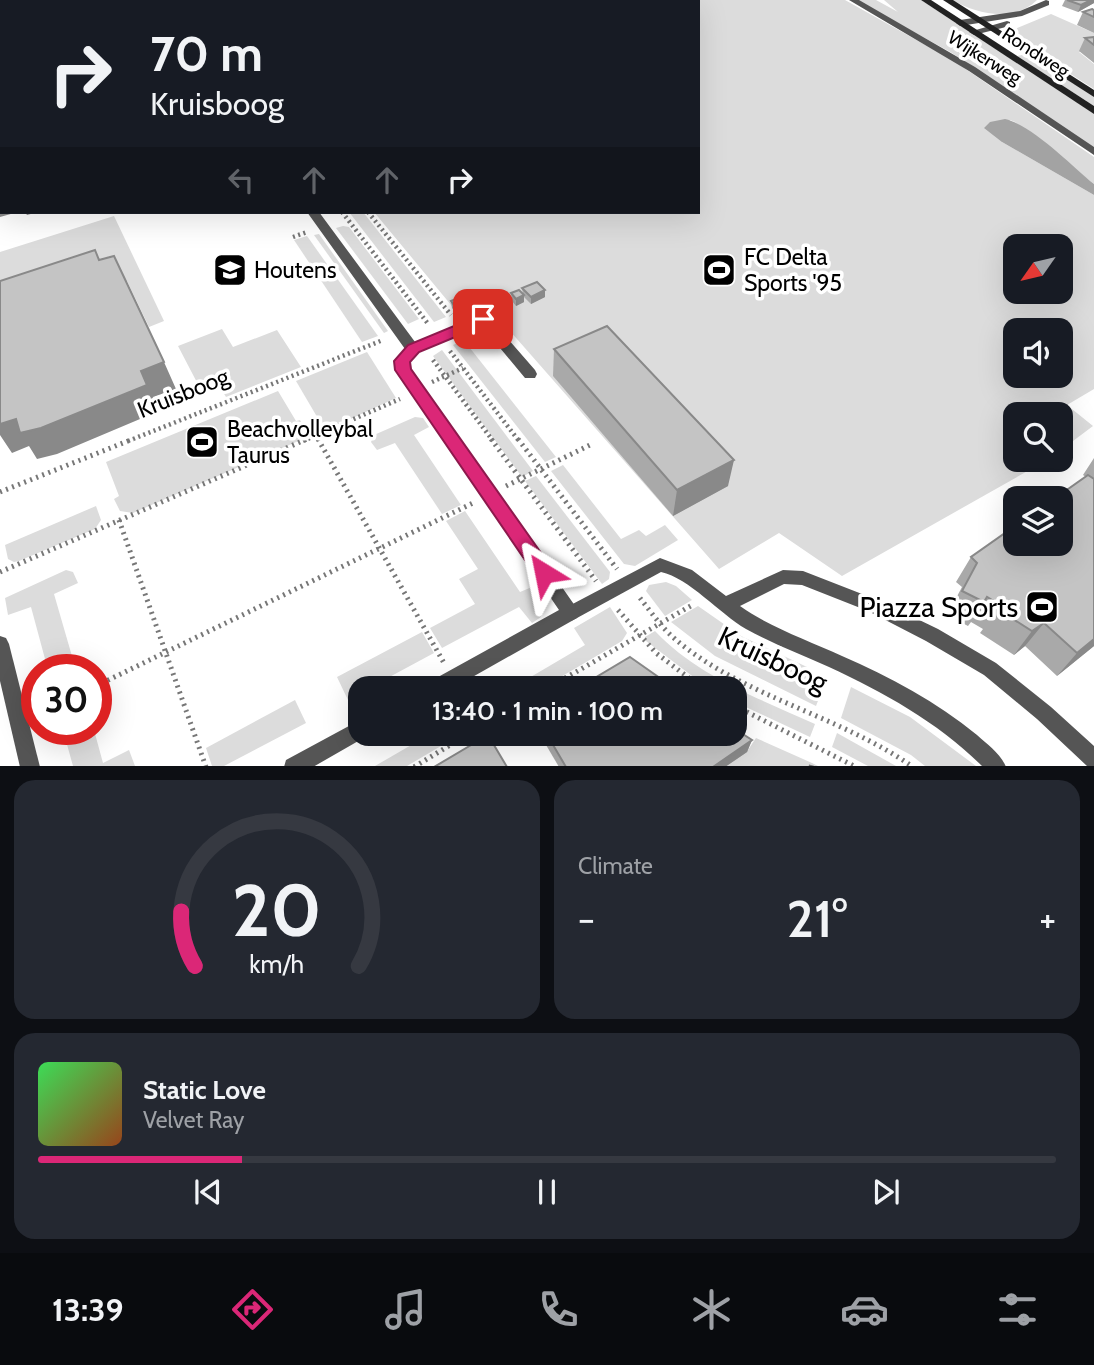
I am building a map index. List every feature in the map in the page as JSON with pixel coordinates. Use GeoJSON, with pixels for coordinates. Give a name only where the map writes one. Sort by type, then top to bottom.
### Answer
{"type":"FeatureCollection","features":[{"type":"Feature","properties":{"kind":"main road","name":"Rondweg"},"geometry":{"type":"LineString","coordinates":[[925,0],[1094,111]]}},
{"type":"Feature","properties":{"kind":"main road","name":"Rondweg"},"geometry":{"type":"LineString","coordinates":[[947,0],[1094,94]]}},
{"type":"Feature","properties":{"kind":"street","name":"Wijkerweg"},"geometry":{"type":"LineString","coordinates":[[853,0],[972,69],[1094,152]]}},
{"type":"Feature","properties":{"kind":"street"},"geometry":{"type":"LineString","coordinates":[[960,23],[1022,13],[1046,2],[1046,12],[1040,15],[974,32]]}},
{"type":"Feature","properties":{"kind":"street"},"geometry":{"type":"LineString","coordinates":[[315,214],[417,347]]}},
{"type":"Feature","properties":{"kind":"street"},"geometry":{"type":"LineString","coordinates":[[530,374],[483,319],[417,347],[402,361],[403,370],[415,389],[571,613]]}},
{"type":"Feature","properties":{"kind":"street","name":"Kruisboog"},"geometry":{"type":"LineString","coordinates":[[457,676],[660,565],[672,566],[749,624],[898,690],[939,716],[997,766]]}},
{"type":"Feature","properties":{"kind":"street","name":"Kruisboog"},"geometry":{"type":"LineString","coordinates":[[717,600],[783,577],[803,578],[874,606],[933,635],[990,669],[1044,713],[1094,760]]}},
{"type":"Feature","properties":{"kind":"street"},"geometry":{"type":"LineString","coordinates":[[0,644],[30,766]]}},
{"type":"Feature","properties":{"kind":"street"},"geometry":{"type":"LineString","coordinates":[[293,766],[348,736]]}},
{"type":"Feature","properties":{"kind":"path","name":"Kruisboog"},"geometry":{"type":"LineString","coordinates":[[344,214],[627,582],[674,638],[713,665],[827,715],[895,752],[913,766]]}},
{"type":"Feature","properties":{"kind":"path"},"geometry":{"type":"LineString","coordinates":[[370,214],[461,328]]}},
{"type":"Feature","properties":{"kind":"path"},"geometry":{"type":"LineString","coordinates":[[293,237],[308,232]]}},
{"type":"Feature","properties":{"kind":"path","name":"Kruisboog"},"geometry":{"type":"LineString","coordinates":[[0,492],[384,340]]}},
{"type":"Feature","properties":{"kind":"path"},"geometry":{"type":"LineString","coordinates":[[417,347],[445,376],[637,636],[660,658],[685,676]]}},
{"type":"Feature","properties":{"kind":"path"},"geometry":{"type":"LineString","coordinates":[[0,572],[398,400],[415,389],[463,368]]}},
{"type":"Feature","properties":{"kind":"path"},"geometry":{"type":"LineString","coordinates":[[316,436],[452,676]]}},
{"type":"Feature","properties":{"kind":"path"},"geometry":{"type":"LineString","coordinates":[[112,678],[590,445]]}},
{"type":"Feature","properties":{"kind":"path"},"geometry":{"type":"LineString","coordinates":[[119,520],[206,766]]}},
{"type":"Feature","properties":{"kind":"path"},"geometry":{"type":"LineString","coordinates":[[569,676],[661,622],[717,600]]}},
{"type":"Feature","properties":{"kind":"path"},"geometry":{"type":"LineString","coordinates":[[747,712],[856,766]]}},
{"type":"Feature","properties":{"kind":"path"},"geometry":{"type":"LineString","coordinates":[[414,766],[448,746]]}},
{"type":"Feature","properties":{"kind":"shaded area","name":"FC Delta Sports '95"},"geometry":{"type":"Polygon","coordinates":[[[700,0],[845,0],[954,61],[1094,157],[1094,184],[1015,122],[1010,120],[1002,142],[1094,195],[1094,389],[1072,402],[1003,402],[1003,472],[1026,472],[842,576],[779,533],[719,569],[489,307],[461,317],[376,214],[700,214],[700,0]]]}},
{"type":"Feature","properties":{"kind":"shaded area"},"geometry":{"type":"Polygon","coordinates":[[[856,0],[876,0],[898,12],[884,0],[921,0],[1094,113],[1094,148],[952,53],[856,0]]]}},
{"type":"Feature","properties":{"kind":"shaded area"},"geometry":{"type":"Polygon","coordinates":[[[952,0],[1037,0],[1018,12],[995,14],[952,0]]]}},
{"type":"Feature","properties":{"kind":"shaded area"},"geometry":{"type":"Polygon","coordinates":[[[1051,14],[1094,33],[1094,49],[1079,52],[1094,64],[1094,89],[1011,36],[1010,31],[1051,14]]]}},
{"type":"Feature","properties":{"kind":"shaded area"},"geometry":{"type":"Polygon","coordinates":[[[1027,54],[1094,96],[1094,106],[1017,56],[1027,54]]]}},
{"type":"Feature","properties":{"kind":"shaded area"},"geometry":{"type":"Polygon","coordinates":[[[1005,119],[1027,129],[1063,157],[1094,184],[1094,195],[1002,142],[984,128],[990,122],[1005,119]]]}},
{"type":"Feature","properties":{"kind":"shaded area"},"geometry":{"type":"Polygon","coordinates":[[[351,214],[365,214],[446,317],[434,322],[351,214]]]}},
{"type":"Feature","properties":{"kind":"shaded area"},"geometry":{"type":"Polygon","coordinates":[[[114,216],[164,321],[149,327],[127,281],[0,308],[0,252],[114,216]]]}},
{"type":"Feature","properties":{"kind":"shaded area"},"geometry":{"type":"Polygon","coordinates":[[[349,227],[419,319],[408,324],[336,228],[349,227]]]}},
{"type":"Feature","properties":{"kind":"shaded area"},"geometry":{"type":"Polygon","coordinates":[[[319,234],[388,331],[384,333],[314,235],[319,234]]]}},
{"type":"Feature","properties":{"kind":"shaded area"},"geometry":{"type":"Polygon","coordinates":[[[307,236],[378,336],[362,342],[294,240],[307,236]]]}},
{"type":"Feature","properties":{"kind":"shaded area"},"geometry":{"type":"Polygon","coordinates":[[[222,329],[233,347],[277,330],[301,367],[226,397],[220,387],[203,394],[178,346],[222,329]]]}},
{"type":"Feature","properties":{"kind":"shaded area"},"geometry":{"type":"Polygon","coordinates":[[[462,341],[556,457],[545,462],[453,345],[462,341]]]}},
{"type":"Feature","properties":{"kind":"shaded area"},"geometry":{"type":"Polygon","coordinates":[[[442,350],[533,471],[522,477],[433,356],[442,350]]]}},
{"type":"Feature","properties":{"kind":"shaded area"},"geometry":{"type":"Polygon","coordinates":[[[367,352],[396,398],[331,428],[323,427],[296,381],[367,352]]]}},
{"type":"Feature","properties":{"kind":"shaded area","name":"Beachvolleybal Taurus"},"geometry":{"type":"Polygon","coordinates":[[[278,391],[296,421],[300,420],[306,430],[303,439],[133,513],[120,511],[114,499],[119,496],[106,462],[278,391]]]}},
{"type":"Feature","properties":{"kind":"shaded area","name":"FC Delta Sports '95"},"geometry":{"type":"Polygon","coordinates":[[[1073,410],[1093,426],[1073,441],[1073,410]]]}},
{"type":"Feature","properties":{"kind":"shaded area"},"geometry":{"type":"Polygon","coordinates":[[[415,417],[423,418],[429,427],[414,435],[461,505],[442,514],[395,443],[377,450],[371,442],[374,435],[415,417]]]}},
{"type":"Feature","properties":{"kind":"shaded area"},"geometry":{"type":"Polygon","coordinates":[[[563,465],[621,539],[639,530],[646,536],[665,525],[678,540],[635,566],[624,564],[551,471],[563,465]]]}},
{"type":"Feature","properties":{"kind":"shaded area"},"geometry":{"type":"Polygon","coordinates":[[[536,476],[610,572],[609,579],[602,584],[525,481],[536,476]]]}},
{"type":"Feature","properties":{"kind":"shaded area"},"geometry":{"type":"Polygon","coordinates":[[[96,506],[101,520],[95,529],[19,561],[8,559],[5,545],[96,506]]]}},
{"type":"Feature","properties":{"kind":"shaded area"},"geometry":{"type":"Polygon","coordinates":[[[465,511],[520,592],[539,584],[547,602],[541,617],[532,623],[519,607],[442,648],[430,628],[475,604],[459,579],[478,569],[446,521],[465,511]]]}},
{"type":"Feature","properties":{"kind":"shaded area"},"geometry":{"type":"Polygon","coordinates":[[[66,570],[73,572],[78,583],[54,594],[71,654],[44,654],[31,607],[8,615],[5,598],[66,570]]]}},
{"type":"Feature","properties":{"kind":"shaded area"},"geometry":{"type":"Polygon","coordinates":[[[666,582],[676,586],[692,600],[665,616],[646,591],[649,585],[666,582]]]}},
{"type":"Feature","properties":{"kind":"shaded area"},"geometry":{"type":"Polygon","coordinates":[[[698,606],[741,636],[807,667],[821,693],[816,706],[715,656],[671,622],[698,606]]]}},
{"type":"Feature","properties":{"kind":"shaded area"},"geometry":{"type":"Polygon","coordinates":[[[610,607],[627,633],[622,641],[562,676],[532,676],[585,645],[574,628],[610,607]]]}},
{"type":"Feature","properties":{"kind":"shaded area"},"geometry":{"type":"Polygon","coordinates":[[[655,631],[690,661],[714,676],[692,676],[646,641],[645,637],[655,631]]]}},
{"type":"Feature","properties":{"kind":"shaded area"},"geometry":{"type":"Polygon","coordinates":[[[422,632],[434,653],[391,676],[348,676],[348,700],[337,677],[422,632]]]}},
{"type":"Feature","properties":{"kind":"shaded area"},"geometry":{"type":"Polygon","coordinates":[[[851,687],[910,717],[976,766],[925,766],[911,755],[841,718],[851,687]]]}},
{"type":"Feature","properties":{"kind":"shaded area"},"geometry":{"type":"Polygon","coordinates":[[[747,693],[815,724],[810,737],[747,708],[747,693]]]}},
{"type":"Feature","properties":{"kind":"shaded area"},"geometry":{"type":"Polygon","coordinates":[[[295,700],[306,723],[224,766],[212,766],[206,748],[295,700]]]}},
{"type":"Feature","properties":{"kind":"shaded area"},"geometry":{"type":"Polygon","coordinates":[[[837,733],[896,766],[868,766],[832,747],[837,733]]]}},
{"type":"Feature","properties":{"kind":"shaded area"},"geometry":{"type":"Polygon","coordinates":[[[756,738],[818,766],[725,766],[748,750],[756,738]]]}},
{"type":"Feature","properties":{"kind":"shaded area"},"geometry":{"type":"Polygon","coordinates":[[[67,745],[98,745],[103,763],[129,750],[135,766],[73,766],[67,745]]]}},
{"type":"Feature","properties":{"kind":"shaded area"},"geometry":{"type":"Polygon","coordinates":[[[410,746],[441,746],[407,766],[375,766],[410,746]]]}},
{"type":"Feature","properties":{"kind":"building"},"geometry":{"type":"Polygon","coordinates":[[[1067,0],[1091,0],[1081,5],[1067,0]]]}},
{"type":"Feature","properties":{"kind":"building"},"geometry":{"type":"Polygon","coordinates":[[[1092,9],[1094,17],[1083,12],[1092,9]]]}},
{"type":"Feature","properties":{"kind":"building"},"geometry":{"type":"Polygon","coordinates":[[[1094,37],[1094,45],[1085,38],[1094,37]]]}},
{"type":"Feature","properties":{"kind":"building"},"geometry":{"type":"Polygon","coordinates":[[[95,250],[99,260],[114,256],[164,362],[141,371],[147,385],[41,428],[20,433],[16,419],[0,424],[0,281],[95,250]]]}},
{"type":"Feature","properties":{"kind":"building"},"geometry":{"type":"Polygon","coordinates":[[[537,282],[545,290],[531,297],[522,288],[537,282]]]}},
{"type":"Feature","properties":{"kind":"building"},"geometry":{"type":"Polygon","coordinates":[[[519,290],[524,295],[516,299],[511,293],[519,290]]]}},
{"type":"Feature","properties":{"kind":"building"},"geometry":{"type":"Polygon","coordinates":[[[504,296],[509,302],[500,306],[495,300],[504,296]]]}},
{"type":"Feature","properties":{"kind":"building"},"geometry":{"type":"Polygon","coordinates":[[[461,297],[469,308],[459,312],[451,301],[461,297]]]}},
{"type":"Feature","properties":{"kind":"building"},"geometry":{"type":"Polygon","coordinates":[[[607,326],[734,460],[677,490],[554,349],[607,326]]]}},
{"type":"Feature","properties":{"kind":"building"},"geometry":{"type":"Polygon","coordinates":[[[1088,475],[1094,479],[1094,639],[1077,653],[1044,623],[1032,631],[997,609],[1000,605],[987,597],[984,602],[962,591],[977,563],[971,557],[1003,534],[1003,556],[1073,556],[1072,486],[1088,475]]]}},
{"type":"Feature","properties":{"kind":"building"},"geometry":{"type":"Polygon","coordinates":[[[630,657],[657,676],[598,676],[630,657]]]}},
{"type":"Feature","properties":{"kind":"building"},"geometry":{"type":"Polygon","coordinates":[[[469,746],[495,746],[506,766],[436,766],[469,746]]]}},
{"type":"Feature","properties":{"kind":"building"},"geometry":{"type":"Polygon","coordinates":[[[554,746],[743,746],[714,766],[565,766],[554,746]]]}},
{"type":"Feature","properties":{"kind":"place","name":"Houtens"},"geometry":{"type":"Point","coordinates":[230,270]}},
{"type":"Feature","properties":{"kind":"place","name":"FC Delta Sports '95"},"geometry":{"type":"Point","coordinates":[719,270]}},
{"type":"Feature","properties":{"kind":"place","name":"Beachvolleybal Taurus"},"geometry":{"type":"Point","coordinates":[202,442]}},
{"type":"Feature","properties":{"kind":"place","name":"Piazza Sports"},"geometry":{"type":"Point","coordinates":[1042,607]}},
{"type":"Feature","properties":{"kind":"route"},"geometry":{"type":"LineString","coordinates":[[483,319],[405,354],[402,361],[403,370],[544,573]]}}]}
